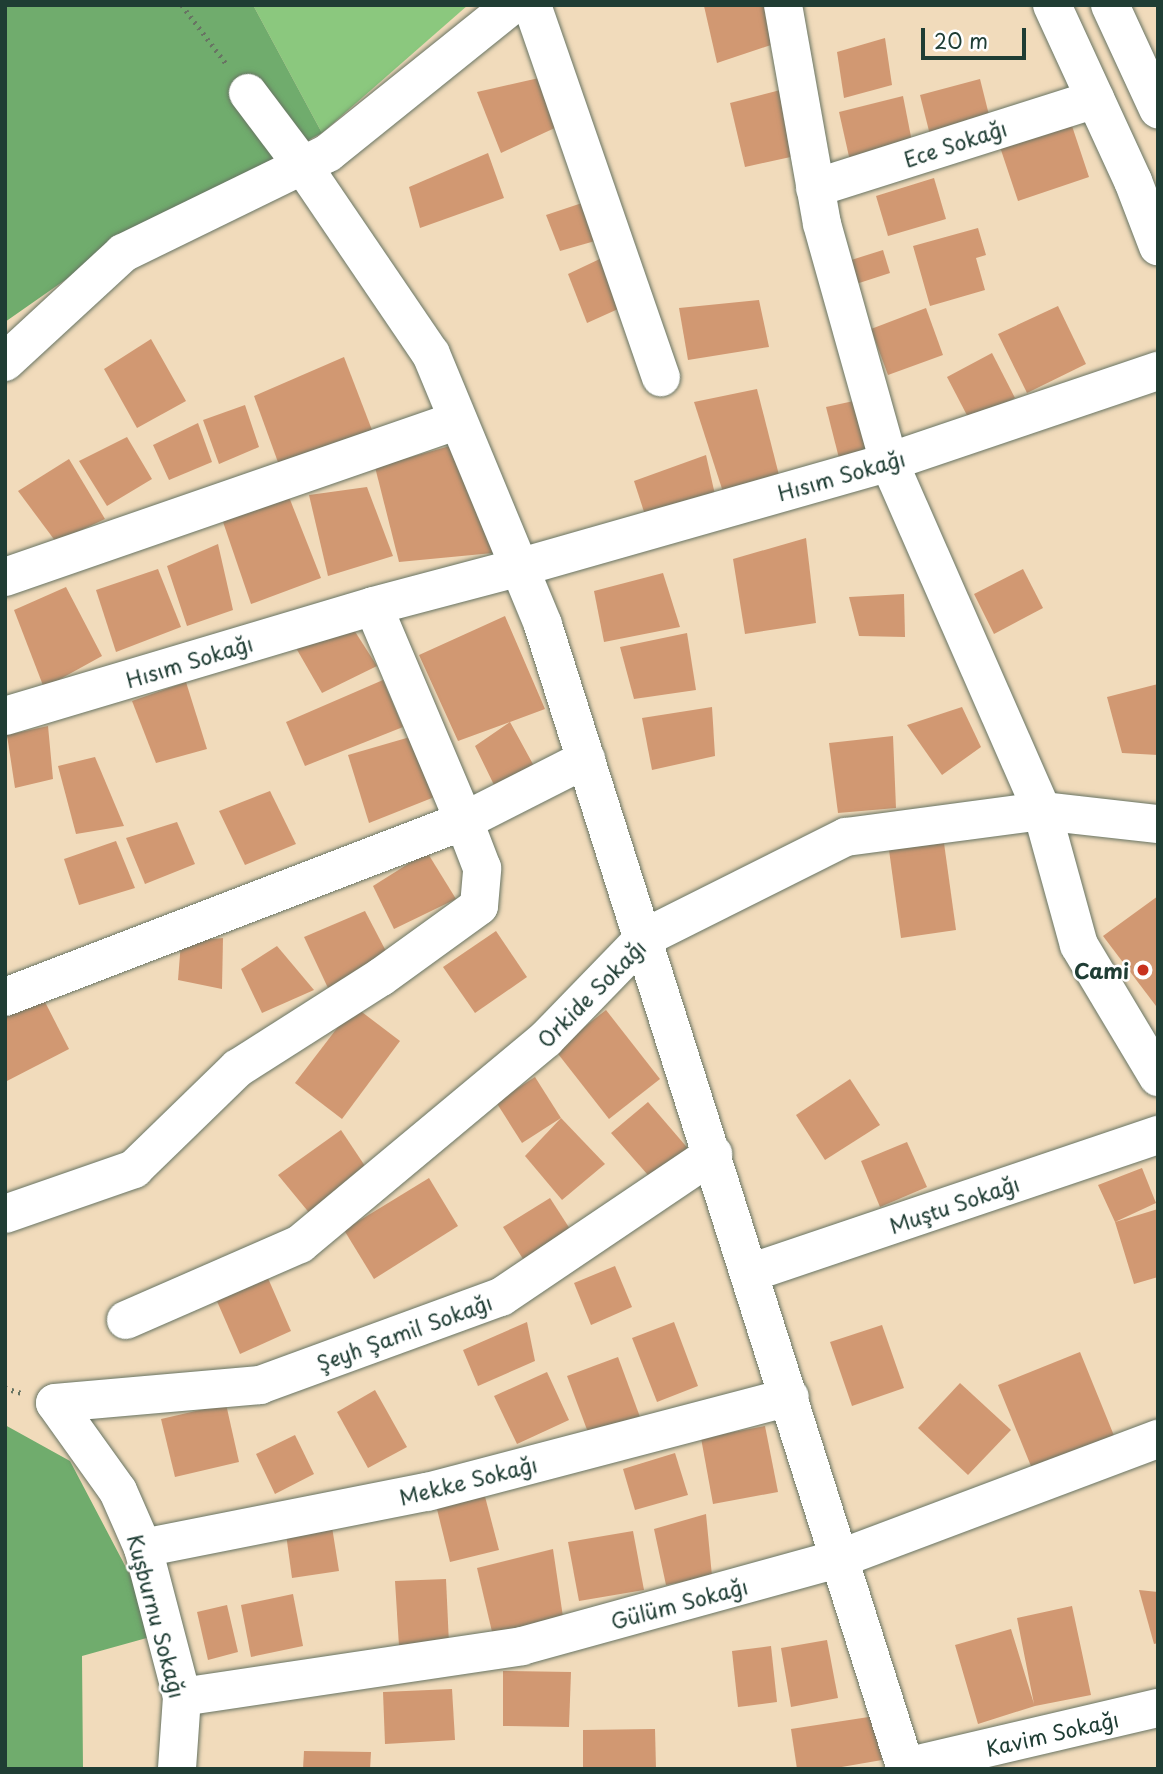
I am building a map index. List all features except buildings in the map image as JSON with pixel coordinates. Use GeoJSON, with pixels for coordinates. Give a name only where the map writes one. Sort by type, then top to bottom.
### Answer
{"type":"FeatureCollection","features":[{"type":"Feature","properties":{"kind":"street"},"geometry":{"type":"LineString","coordinates":[[5,362],[123,253],[328,153],[512,5]]}},
{"type":"Feature","properties":{"kind":"street"},"geometry":{"type":"LineString","coordinates":[[533,5],[662,377]]}},
{"type":"Feature","properties":{"kind":"street"},"geometry":{"type":"LineString","coordinates":[[783,5],[822,224],[889,462],[1042,811],[1079,946],[1158,1077]]}},
{"type":"Feature","properties":{"kind":"street"},"geometry":{"type":"LineString","coordinates":[[1052,5],[1133,181],[1158,246]]}},
{"type":"Feature","properties":{"kind":"street"},"geometry":{"type":"LineString","coordinates":[[1110,5],[1158,109]]}},
{"type":"Feature","properties":{"kind":"street"},"geometry":{"type":"LineString","coordinates":[[248,93],[303,166],[431,354],[521,567],[543,625],[644,938],[906,1768]]}},
{"type":"Feature","properties":{"kind":"street","name":"Ece Sokağı"},"geometry":{"type":"LineString","coordinates":[[815,188],[1095,99]]}},
{"type":"Feature","properties":{"kind":"street","name":"Hısım Sokağı"},"geometry":{"type":"LineString","coordinates":[[5,716],[373,606],[521,567],[889,462],[1158,371]]}},
{"type":"Feature","properties":{"kind":"street"},"geometry":{"type":"LineString","coordinates":[[5,577],[458,420]]}},
{"type":"Feature","properties":{"kind":"street"},"geometry":{"type":"LineString","coordinates":[[5,1214],[134,1169],[238,1068],[381,977],[479,906],[482,868],[373,606]]}},
{"type":"Feature","properties":{"kind":"street"},"geometry":{"type":"LineString","coordinates":[[5,997],[464,821],[586,759]]}},
{"type":"Feature","properties":{"kind":"street","name":"Orkide Sokağı"},"geometry":{"type":"LineString","coordinates":[[126,1320],[300,1244],[546,1039],[644,938],[846,837],[1042,811],[1158,824]]}},
{"type":"Feature","properties":{"kind":"street","name":"Muştu Sokağı"},"geometry":{"type":"LineString","coordinates":[[750,1273],[1158,1135]]}},
{"type":"Feature","properties":{"kind":"street","name":"Şeyh Şamil Sokağı"},"geometry":{"type":"LineString","coordinates":[[55,1403],[260,1385],[500,1297],[713,1154]]}},
{"type":"Feature","properties":{"kind":"street","name":"Mekke Sokağı"},"geometry":{"type":"LineString","coordinates":[[143,1548],[426,1492],[790,1397]]}},
{"type":"Feature","properties":{"kind":"street","name":"Kuşburnu Sokağı"},"geometry":{"type":"LineString","coordinates":[[55,1403],[118,1491],[143,1548],[182,1697],[177,1769]]}},
{"type":"Feature","properties":{"kind":"street","name":"Gülüm Sokağı"},"geometry":{"type":"LineString","coordinates":[[182,1697],[522,1646],[841,1558],[1158,1439]]}},
{"type":"Feature","properties":{"kind":"street","name":"Kavim Sokağı"},"geometry":{"type":"LineString","coordinates":[[906,1768],[1158,1708]]}},
{"type":"Feature","properties":{"kind":"path"},"geometry":{"type":"LineString","coordinates":[[182,5],[248,93]]}},
{"type":"Feature","properties":{"kind":"green space"},"geometry":{"type":"Polygon","coordinates":[[[5,5],[253,5],[322,133],[138,229],[5,322],[5,5]]]}},
{"type":"Feature","properties":{"kind":"green space"},"geometry":{"type":"Polygon","coordinates":[[[253,5],[468,5],[322,133],[253,5]]]}},
{"type":"Feature","properties":{"kind":"green space"},"geometry":{"type":"Polygon","coordinates":[[[5,1425],[70,1461],[161,1634],[82,1656],[83,1769],[5,1769],[5,1425]]]}},
{"type":"Feature","properties":{"kind":"place","name":"Cami"},"geometry":{"type":"Point","coordinates":[1143,970]}}]}
